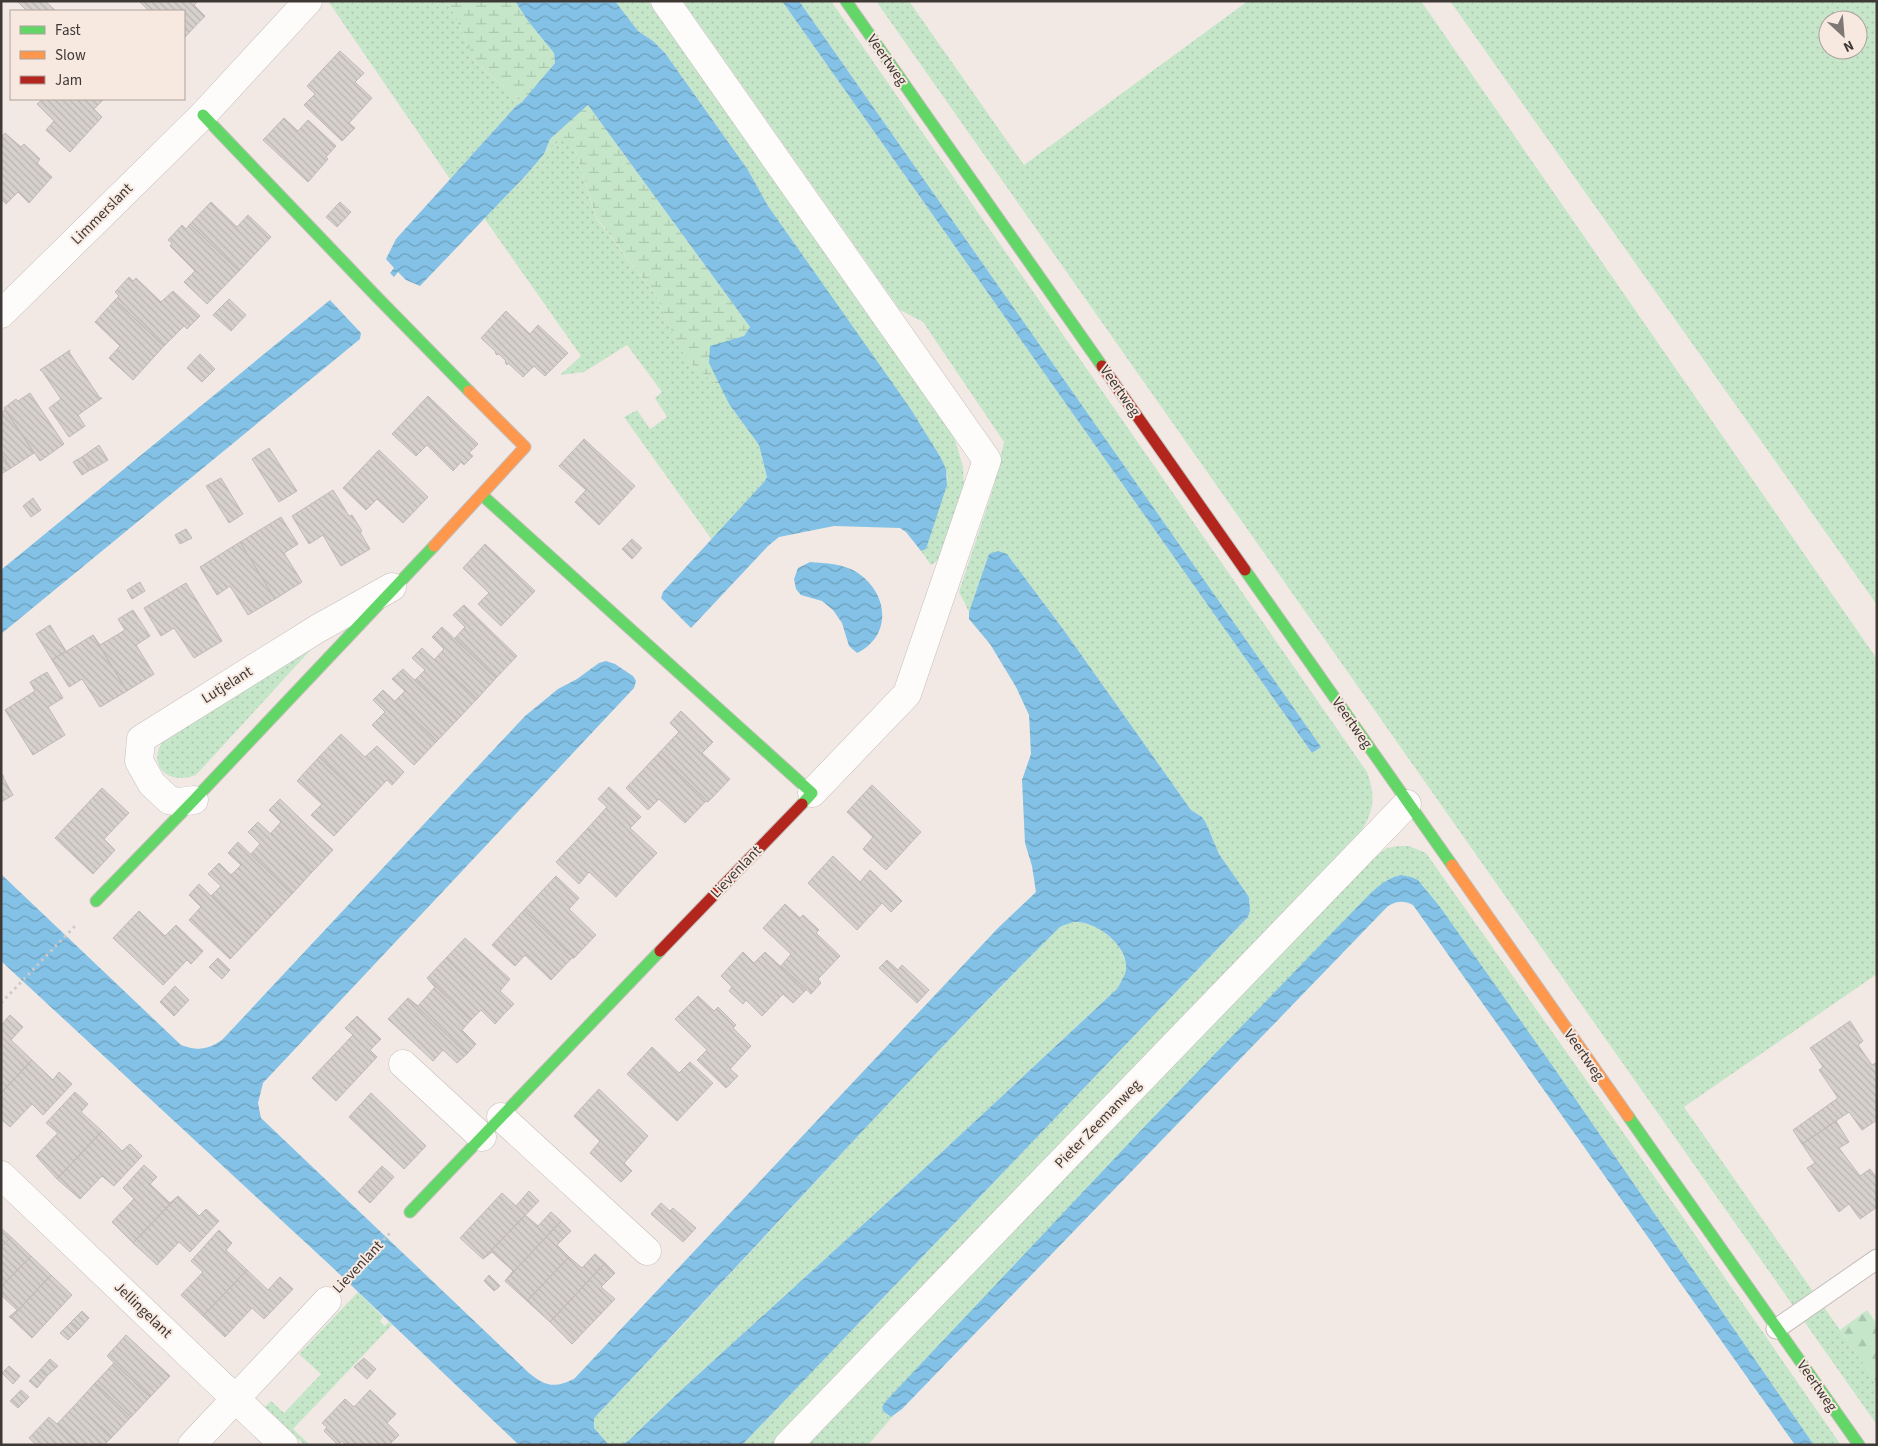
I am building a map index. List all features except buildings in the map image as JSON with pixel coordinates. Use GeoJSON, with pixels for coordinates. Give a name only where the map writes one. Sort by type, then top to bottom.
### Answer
{"type":"FeatureCollection","features":[{"type":"Feature","properties":{"kind":"street","name":"Limmerslant"},"geometry":{"type":"LineString","coordinates":[[1,314],[202,115],[308,1]]}},
{"type":"Feature","properties":{"kind":"street"},"geometry":{"type":"LineString","coordinates":[[482,495],[812,793],[907,694],[987,460],[665,1]]}},
{"type":"Feature","properties":{"kind":"street","name":"Veertweg"},"geometry":{"type":"LineString","coordinates":[[846,1],[1186,484],[1407,804],[1859,1445]]}},
{"type":"Feature","properties":{"kind":"street","name":"Lutjelant"},"geometry":{"type":"LineString","coordinates":[[96,901],[482,495],[525,446],[375,295],[202,115]]}},
{"type":"Feature","properties":{"kind":"street","name":"Lutjelant"},"geometry":{"type":"LineString","coordinates":[[194,800],[179,802],[168,800],[152,784],[140,761],[141,739],[316,629],[398,584]]}},
{"type":"Feature","properties":{"kind":"street","name":"Lievenlant"},"geometry":{"type":"LineString","coordinates":[[410,1212],[812,793]]}},
{"type":"Feature","properties":{"kind":"street","name":"Pieter Zeemanweg"},"geometry":{"type":"LineString","coordinates":[[788,1445],[1407,804]]}},
{"type":"Feature","properties":{"kind":"street"},"geometry":{"type":"LineString","coordinates":[[403,1064],[482,1137]]}},
{"type":"Feature","properties":{"kind":"street"},"geometry":{"type":"LineString","coordinates":[[502,1117],[646,1251]]}},
{"type":"Feature","properties":{"kind":"street","name":"Jellingelant"},"geometry":{"type":"LineString","coordinates":[[1,1175],[284,1445]]}},
{"type":"Feature","properties":{"kind":"street","name":"Lievenlant"},"geometry":{"type":"LineString","coordinates":[[192,1445],[327,1301]]}},
{"type":"Feature","properties":{"kind":"lane"},"geometry":{"type":"LineString","coordinates":[[1776,1329],[1877,1259]]}},
{"type":"Feature","properties":{"kind":"path"},"geometry":{"type":"LineString","coordinates":[[1,1003],[82,919]]}},
{"type":"Feature","properties":{"kind":"path","name":"Lievenlant"},"geometry":{"type":"LineString","coordinates":[[327,1301],[410,1212]]}},
{"type":"Feature","properties":{"kind":"green space"},"geometry":{"type":"Polygon","coordinates":[[[328,1],[448,1],[476,63],[522,102],[516,106],[450,179],[328,1]]]}},
{"type":"Feature","properties":{"kind":"green space"},"geometry":{"type":"Polygon","coordinates":[[[448,1],[515,1],[528,21],[554,53],[555,63],[522,102],[476,63],[448,1]]]}},
{"type":"Feature","properties":{"kind":"green space"},"geometry":{"type":"Polygon","coordinates":[[[615,1],[648,1],[954,436],[963,467],[964,490],[941,558],[931,565],[921,551],[926,548],[948,478],[941,458],[768,206],[748,170],[665,53],[653,41],[638,31],[615,1]]]}},
{"type":"Feature","properties":{"kind":"green space"},"geometry":{"type":"Polygon","coordinates":[[[683,1],[782,1],[1312,753],[1320,746],[799,1],[831,1],[1367,772],[1373,800],[1366,823],[1355,841],[778,1445],[742,1445],[1248,917],[1250,911],[1249,897],[1219,854],[1202,817],[1191,810],[1063,629],[1007,554],[989,554],[969,612],[959,592],[993,489],[1004,442],[923,322],[900,310],[683,1]]]}},
{"type":"Feature","properties":{"kind":"green space"},"geometry":{"type":"Polygon","coordinates":[[[876,1],[909,1],[1024,165],[1248,1],[1421,1],[1877,659],[1877,974],[1684,1107],[1877,1383],[1877,1425],[876,1]]]}},
{"type":"Feature","properties":{"kind":"green space"},"geometry":{"type":"Polygon","coordinates":[[[1450,1],[1877,1],[1877,605],[1450,1]]]}},
{"type":"Feature","properties":{"kind":"green space"},"geometry":{"type":"Polygon","coordinates":[[[588,105],[750,327],[744,336],[709,363],[722,388],[693,366],[677,344],[657,297],[596,217],[575,150],[567,142],[563,141],[544,154],[550,139],[588,105]]]}},
{"type":"Feature","properties":{"kind":"green space"},"geometry":{"type":"Polygon","coordinates":[[[565,140],[571,143],[575,150],[596,218],[657,297],[677,344],[693,366],[722,388],[729,404],[759,445],[767,477],[712,540],[624,417],[637,410],[650,429],[667,417],[655,398],[662,392],[627,345],[584,372],[560,375],[581,356],[484,218],[544,154],[558,141],[565,140]]]}},
{"type":"Feature","properties":{"kind":"green space"},"geometry":{"type":"Polygon","coordinates":[[[316,644],[196,775],[185,778],[175,777],[167,775],[161,769],[157,754],[160,745],[167,736],[316,644]]]}},
{"type":"Feature","properties":{"kind":"green space"},"geometry":{"type":"Polygon","coordinates":[[[1409,846],[1426,853],[1841,1445],[1814,1445],[1552,1065],[1422,884],[1361,903],[882,1409],[889,1416],[893,1416],[868,1445],[808,1445],[1364,865],[1387,848],[1409,846]]]}},
{"type":"Feature","properties":{"kind":"green space"},"geometry":{"type":"Polygon","coordinates":[[[1080,922],[1096,926],[1117,943],[1127,964],[1118,988],[628,1441],[620,1445],[609,1445],[594,1428],[594,1419],[597,1415],[906,1084],[1024,963],[1060,927],[1069,923],[1080,922]]]}},
{"type":"Feature","properties":{"kind":"green space"},"geometry":{"type":"Polygon","coordinates":[[[358,1292],[383,1317],[380,1321],[385,1326],[389,1322],[392,1325],[293,1429],[310,1445],[305,1445],[265,1407],[271,1401],[284,1413],[321,1374],[299,1354],[358,1292]]]}},
{"type":"Feature","properties":{"kind":"green space"},"geometry":{"type":"Polygon","coordinates":[[[1867,1310],[1877,1324],[1877,1383],[1840,1330],[1867,1310]]]}},
{"type":"Feature","properties":{"kind":"water"},"geometry":{"type":"Polygon","coordinates":[[[515,1],[615,1],[638,31],[653,41],[665,53],[748,170],[768,206],[910,408],[941,458],[946,469],[947,485],[926,549],[921,551],[906,532],[900,528],[834,526],[779,537],[768,546],[691,628],[661,598],[663,592],[767,477],[759,445],[729,404],[709,363],[710,346],[744,336],[750,327],[588,105],[550,139],[544,154],[527,174],[420,286],[406,280],[398,272],[394,277],[390,273],[394,268],[386,259],[396,239],[516,106],[522,102],[555,63],[554,53],[528,21],[515,1]]]}},
{"type":"Feature","properties":{"kind":"water"},"geometry":{"type":"Polygon","coordinates":[[[782,1],[799,1],[1321,747],[1312,753],[782,1]]]}},
{"type":"Feature","properties":{"kind":"water"},"geometry":{"type":"Polygon","coordinates":[[[330,300],[361,333],[360,339],[1,634],[1,570],[330,300]]]}},
{"type":"Feature","properties":{"kind":"water"},"geometry":{"type":"Polygon","coordinates":[[[998,551],[1007,554],[1063,629],[1191,810],[1202,817],[1219,854],[1249,897],[1250,911],[1248,917],[742,1445],[620,1445],[628,1441],[1118,988],[1126,971],[1125,958],[1110,936],[1086,923],[1069,923],[1060,927],[884,1108],[597,1415],[594,1419],[594,1428],[609,1445],[519,1445],[332,1267],[1,961],[1,874],[181,1045],[198,1049],[213,1045],[223,1039],[525,716],[558,689],[577,679],[599,663],[606,661],[615,664],[633,676],[636,681],[634,688],[263,1083],[258,1103],[261,1118],[529,1373],[551,1385],[567,1382],[574,1379],[998,928],[1036,892],[1032,866],[1025,843],[1022,780],[1031,754],[1029,715],[1016,687],[990,644],[969,619],[969,612],[989,554],[998,551]]]}},
{"type":"Feature","properties":{"kind":"water"},"geometry":{"type":"Polygon","coordinates":[[[810,562],[835,564],[853,570],[868,582],[876,592],[881,603],[881,626],[868,646],[857,653],[849,646],[842,623],[833,610],[822,601],[801,595],[796,589],[794,579],[798,568],[810,562]]]}},
{"type":"Feature","properties":{"kind":"water"},"geometry":{"type":"Polygon","coordinates":[[[1401,875],[1418,880],[1440,907],[1552,1065],[1814,1445],[1795,1445],[1413,905],[1406,902],[1397,902],[1388,906],[902,1409],[891,1417],[883,1411],[882,1407],[886,1401],[1147,1124],[1370,894],[1384,882],[1401,875]]]}},
{"type":"Feature","properties":{"kind":"traffic: fast"},"geometry":{"type":"LineString","coordinates":[[846,1],[1102,366]]}},
{"type":"Feature","properties":{"kind":"traffic: fast"},"geometry":{"type":"LineString","coordinates":[[203,115],[469,391]]}},
{"type":"Feature","properties":{"kind":"traffic: fast"},"geometry":{"type":"LineString","coordinates":[[482,495],[812,793],[802,804]]}},
{"type":"Feature","properties":{"kind":"traffic: fast"},"geometry":{"type":"LineString","coordinates":[[96,901],[434,546]]}},
{"type":"Feature","properties":{"kind":"traffic: fast"},"geometry":{"type":"LineString","coordinates":[[1245,570],[1452,865]]}},
{"type":"Feature","properties":{"kind":"traffic: fast"},"geometry":{"type":"LineString","coordinates":[[410,1212],[660,951]]}},
{"type":"Feature","properties":{"kind":"traffic: fast"},"geometry":{"type":"LineString","coordinates":[[1628,1116],[1859,1445]]}},
{"type":"Feature","properties":{"kind":"traffic: slow"},"geometry":{"type":"LineString","coordinates":[[434,546],[525,447],[469,391]]}},
{"type":"Feature","properties":{"kind":"traffic: slow"},"geometry":{"type":"LineString","coordinates":[[1452,865],[1628,1116]]}},
{"type":"Feature","properties":{"kind":"traffic: jam"},"geometry":{"type":"LineString","coordinates":[[1102,366],[1245,570]]}},
{"type":"Feature","properties":{"kind":"traffic: jam"},"geometry":{"type":"LineString","coordinates":[[660,951],[802,804]]}}]}
